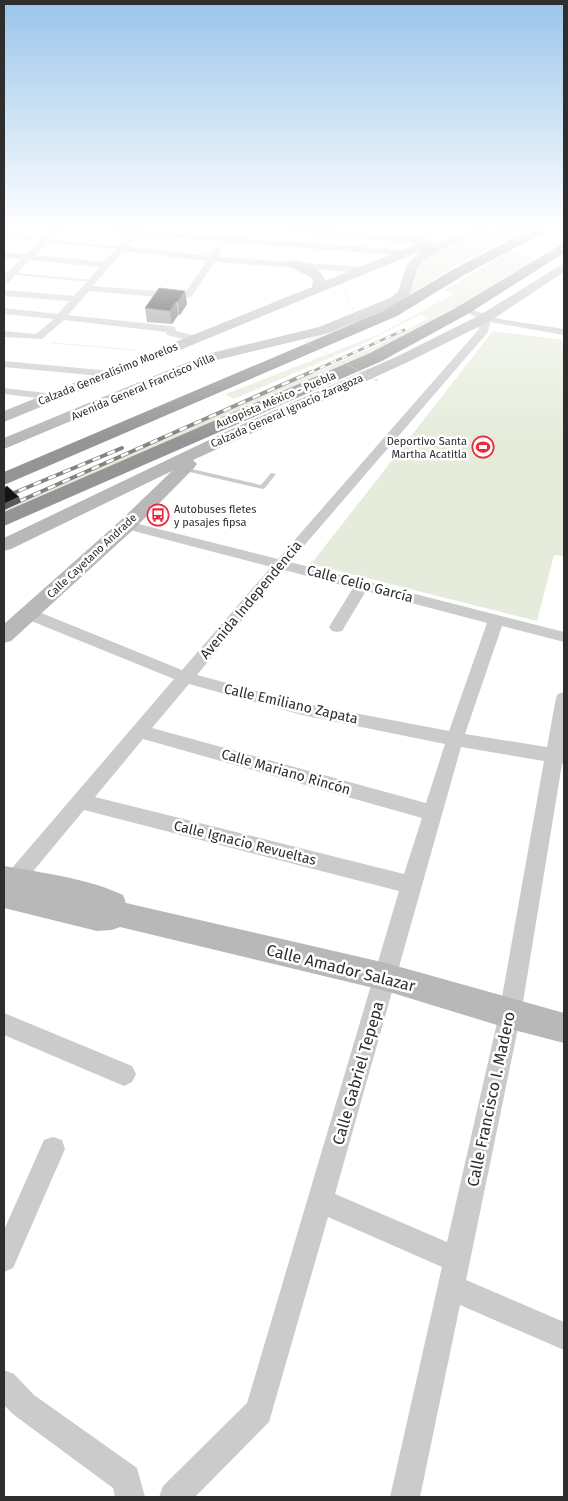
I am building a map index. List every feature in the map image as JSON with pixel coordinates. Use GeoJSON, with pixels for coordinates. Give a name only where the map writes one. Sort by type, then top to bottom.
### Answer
{"type":"FeatureCollection","features":[{"type":"Feature","properties":{"kind":"highway"},"geometry":{"type":"LineString","coordinates":[[4,480],[226,384],[406,300]]}},
{"type":"Feature","properties":{"kind":"highway","name":"Autopista México - Puebla"},"geometry":{"type":"LineString","coordinates":[[226,384],[302,359],[379,328],[430,300]]}},
{"type":"Feature","properties":{"kind":"highway","name":"Autopista México - Puebla"},"geometry":{"type":"LineString","coordinates":[[4,520],[376,357],[479,300]]}},
{"type":"Feature","properties":{"kind":"highway","name":"Calzada General Ignacio Zaragoza"},"geometry":{"type":"LineString","coordinates":[[222,435],[385,362],[479,316],[502,300]]}},
{"type":"Feature","properties":{"kind":"highway"},"geometry":{"type":"LineString","coordinates":[[199,452],[222,435]]}},
{"type":"Feature","properties":{"kind":"highway"},"geometry":{"type":"LineString","coordinates":[[4,526],[72,501],[222,435]]}},
{"type":"Feature","properties":{"kind":"street"},"geometry":{"type":"LineString","coordinates":[[4,334],[38,337],[59,320],[76,300]]}},
{"type":"Feature","properties":{"kind":"street","name":"Calzada Generalísimo Morelos"},"geometry":{"type":"LineString","coordinates":[[4,416],[291,300]]}},
{"type":"Feature","properties":{"kind":"street","name":"Avenida General Francisco Villa"},"geometry":{"type":"LineString","coordinates":[[4,444],[218,354],[332,328],[393,307],[399,300]]}},
{"type":"Feature","properties":{"kind":"street","name":"Calzada General Ignacio Zaragoza"},"geometry":{"type":"LineString","coordinates":[[4,545],[199,452],[383,368],[507,300]]}},
{"type":"Feature","properties":{"kind":"street"},"geometry":{"type":"LineString","coordinates":[[4,312],[59,320]]}},
{"type":"Feature","properties":{"kind":"street"},"geometry":{"type":"LineString","coordinates":[[479,316],[498,322],[564,332]]}},
{"type":"Feature","properties":{"kind":"street","name":"Avenida Independencia"},"geometry":{"type":"LineString","coordinates":[[10,877],[79,801],[484,330],[479,316]]}},
{"type":"Feature","properties":{"kind":"street"},"geometry":{"type":"LineString","coordinates":[[4,318],[59,320],[171,330],[172,333],[190,342],[332,328]]}},
{"type":"Feature","properties":{"kind":"street"},"geometry":{"type":"LineString","coordinates":[[4,364],[111,374]]}},
{"type":"Feature","properties":{"kind":"street"},"geometry":{"type":"LineString","coordinates":[[4,439],[74,389]]}},
{"type":"Feature","properties":{"kind":"street"},"geometry":{"type":"LineString","coordinates":[[4,391],[54,397]]}},
{"type":"Feature","properties":{"kind":"street","name":"Calle Cayetano Andrade"},"geometry":{"type":"LineString","coordinates":[[4,636],[133,518],[199,452]]}},
{"type":"Feature","properties":{"kind":"street"},"geometry":{"type":"LineString","coordinates":[[112,494],[128,494],[136,498],[141,504],[133,518]]}},
{"type":"Feature","properties":{"kind":"street","name":"Calle Celio García"},"geometry":{"type":"LineString","coordinates":[[133,518],[282,563],[564,637]]}},
{"type":"Feature","properties":{"kind":"street"},"geometry":{"type":"LineString","coordinates":[[337,627],[363,584]]}},
{"type":"Feature","properties":{"kind":"street","name":"Calle Emiliano Zapata"},"geometry":{"type":"LineString","coordinates":[[28,614],[184,678],[302,709],[456,739],[560,756]]}},
{"type":"Feature","properties":{"kind":"street","name":"Calle Gabriel Tepepa"},"geometry":{"type":"LineString","coordinates":[[174,1497],[260,1412],[411,885],[456,739],[496,620]]}},
{"type":"Feature","properties":{"kind":"street","name":"Calle Francisco I. Madero"},"geometry":{"type":"LineString","coordinates":[[405,1497],[510,1014],[560,756],[564,698]]}},
{"type":"Feature","properties":{"kind":"street","name":"Calle Mariano Rincón"},"geometry":{"type":"LineString","coordinates":[[139,731],[433,814]]}},
{"type":"Feature","properties":{"kind":"street","name":"Calle Ignacio Revueltas"},"geometry":{"type":"LineString","coordinates":[[79,801],[411,885]]}},
{"type":"Feature","properties":{"kind":"street","name":"Calle Amador Salazar"},"geometry":{"type":"LineString","coordinates":[[10,877],[46,896],[97,918],[112,917],[116,913],[386,977],[564,1028]]}},
{"type":"Feature","properties":{"kind":"street","name":"Calle Amador Salazar"},"geometry":{"type":"LineString","coordinates":[[10,877],[46,896]]}},
{"type":"Feature","properties":{"kind":"street"},"geometry":{"type":"LineString","coordinates":[[4,1024],[124,1074]]}},
{"type":"Feature","properties":{"kind":"street"},"geometry":{"type":"LineString","coordinates":[[4,1259],[53,1149]]}},
{"type":"Feature","properties":{"kind":"street"},"geometry":{"type":"LineString","coordinates":[[320,1200],[456,1260]]}},
{"type":"Feature","properties":{"kind":"street"},"geometry":{"type":"LineString","coordinates":[[451,1287],[564,1336]]}},
{"type":"Feature","properties":{"kind":"street"},"geometry":{"type":"LineString","coordinates":[[4,1384],[24,1405],[126,1479],[130,1497]]}},
{"type":"Feature","properties":{"kind":"lane"},"geometry":{"type":"LineString","coordinates":[[183,469],[263,487],[273,474]]}},
{"type":"Feature","properties":{"kind":"path"},"geometry":{"type":"LineString","coordinates":[[351,300],[358,320],[305,342],[378,381]]}},
{"type":"Feature","properties":{"kind":"path"},"geometry":{"type":"LineString","coordinates":[[52,343],[161,352]]}},
{"type":"Feature","properties":{"kind":"green space"},"geometry":{"type":"Polygon","coordinates":[[[443,300],[487,300],[424,338],[412,333],[342,366],[4,514],[4,509],[376,346],[429,318],[420,315],[360,345],[234,399],[225,394],[377,335],[443,300]]]}},
{"type":"Feature","properties":{"kind":"green space","name":"Deportivo Santa Martha Acatitla"},"geometry":{"type":"Polygon","coordinates":[[[493,331],[564,340],[564,556],[554,555],[537,621],[311,564],[493,331]]]}},
{"type":"Feature","properties":{"kind":"building"},"geometry":{"type":"Polygon","coordinates":[[[151,300],[179,300],[170,311],[145,308],[151,300]]]}},
{"type":"Feature","properties":{"kind":"building"},"geometry":{"type":"Polygon","coordinates":[[[7,486],[19,497],[4,504],[4,488],[7,486]]]}},
{"type":"Feature","properties":{"kind":"railway"},"geometry":{"type":"LineString","coordinates":[[309,373],[404,330]]}},
{"type":"Feature","properties":{"kind":"railway"},"geometry":{"type":"LineString","coordinates":[[4,508],[311,372]]}},
{"type":"Feature","properties":{"kind":"railway"},"geometry":{"type":"LineString","coordinates":[[4,497],[122,448]]}},
{"type":"Feature","properties":{"kind":"place","name":"Deportivo Santa Martha Acatitla"},"geometry":{"type":"Point","coordinates":[483,447]}},
{"type":"Feature","properties":{"kind":"place","name":"Autobuses fletes y pasajes fipsa"},"geometry":{"type":"Point","coordinates":[158,515]}}]}
